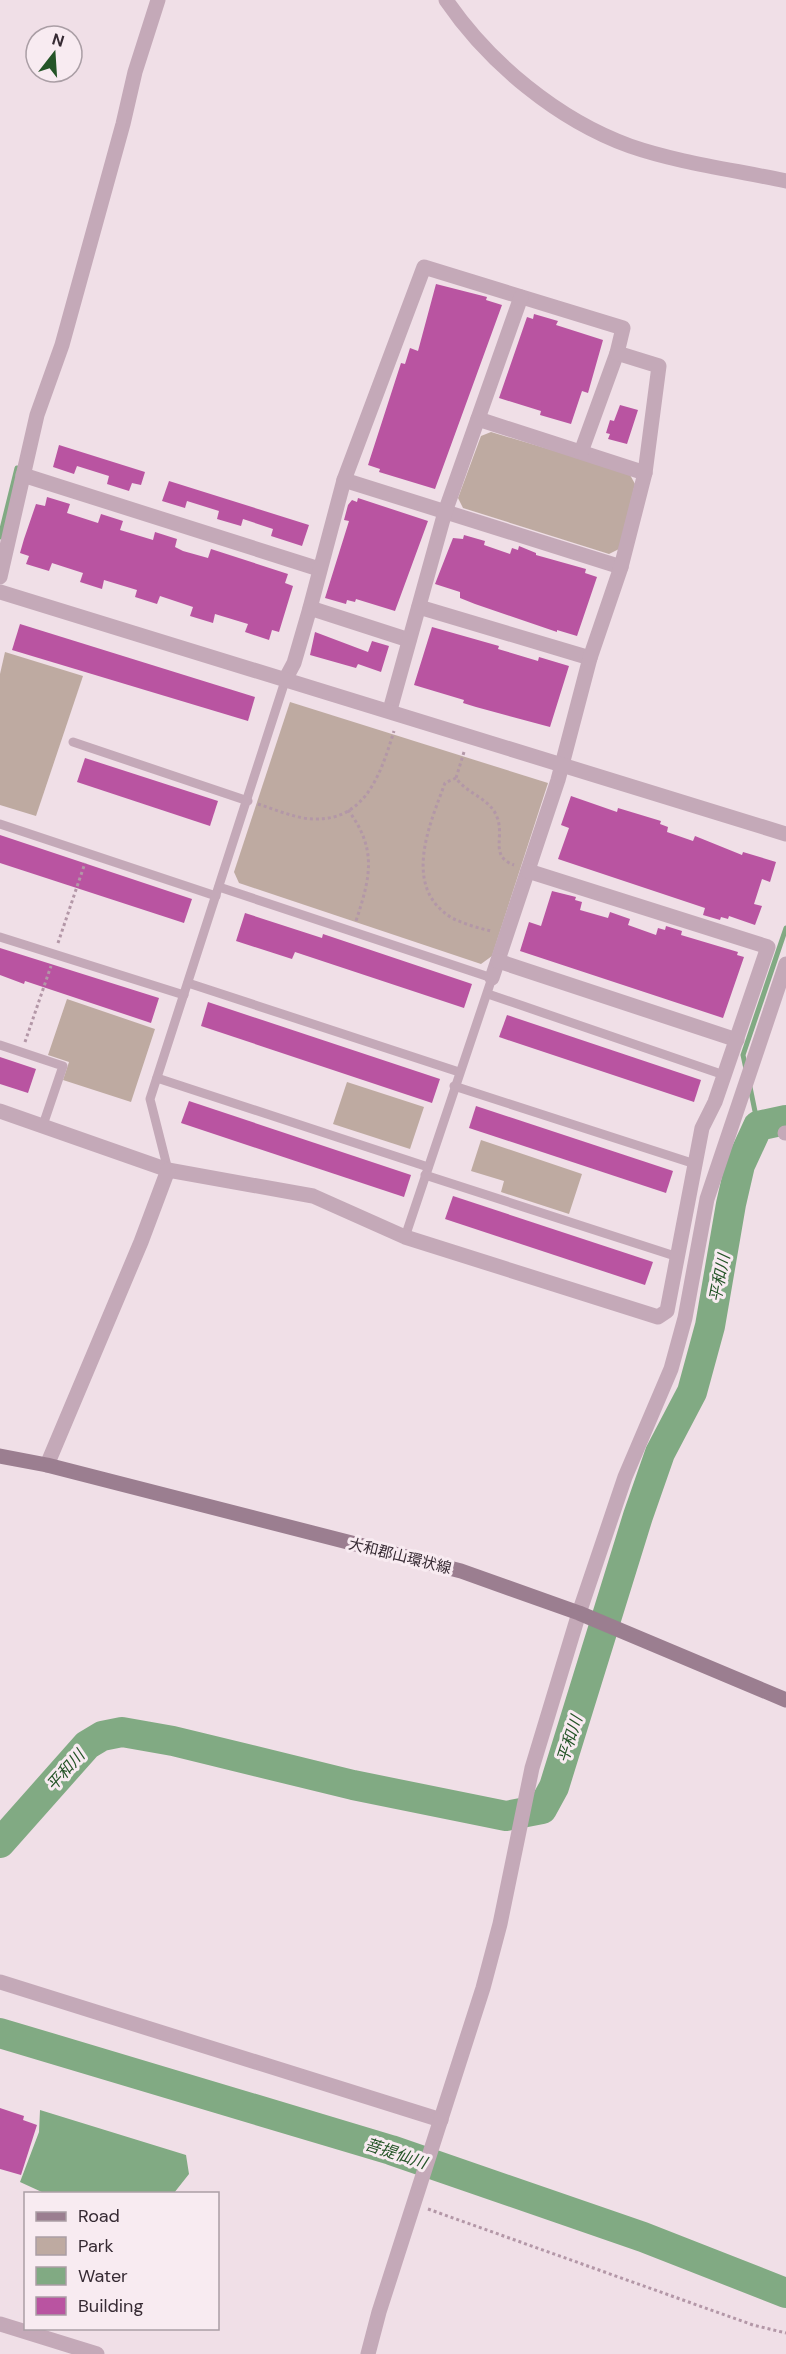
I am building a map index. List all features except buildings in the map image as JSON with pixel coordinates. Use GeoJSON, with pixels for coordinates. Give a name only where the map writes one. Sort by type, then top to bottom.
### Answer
{"type":"FeatureCollection","features":[{"type":"Feature","properties":{"kind":"main road","name":"大和郡山環状線"},"geometry":{"type":"LineString","coordinates":[[0,1456],[461,1571],[579,1613],[786,1700]]}},
{"type":"Feature","properties":{"kind":"street"},"geometry":{"type":"LineString","coordinates":[[0,578],[37,415],[62,345],[123,124],[135,72],[158,0]]}},
{"type":"Feature","properties":{"kind":"street"},"geometry":{"type":"LineString","coordinates":[[446,0],[461,23],[498,60],[538,94],[581,125],[630,146],[786,181]]}},
{"type":"Feature","properties":{"kind":"street"},"geometry":{"type":"LineString","coordinates":[[286,678],[294,663],[344,480],[424,267],[623,328],[617,353],[581,452]]}},
{"type":"Feature","properties":{"kind":"street"},"geometry":{"type":"LineString","coordinates":[[390,710],[445,512],[521,297]]}},
{"type":"Feature","properties":{"kind":"street"},"geometry":{"type":"LineString","coordinates":[[492,978],[563,764],[590,658],[621,567],[645,473],[659,366],[617,353]]}},
{"type":"Feature","properties":{"kind":"street"},"geometry":{"type":"LineString","coordinates":[[478,419],[645,473]]}},
{"type":"Feature","properties":{"kind":"street"},"geometry":{"type":"LineString","coordinates":[[23,475],[319,569]]}},
{"type":"Feature","properties":{"kind":"street"},"geometry":{"type":"LineString","coordinates":[[344,480],[621,567]]}},
{"type":"Feature","properties":{"kind":"street"},"geometry":{"type":"LineString","coordinates":[[0,592],[390,710],[786,834]]}},
{"type":"Feature","properties":{"kind":"street"},"geometry":{"type":"LineString","coordinates":[[419,607],[590,658]]}},
{"type":"Feature","properties":{"kind":"street"},"geometry":{"type":"LineString","coordinates":[[310,608],[410,640]]}},
{"type":"Feature","properties":{"kind":"street"},"geometry":{"type":"LineString","coordinates":[[0,1111],[168,1170],[313,1196],[405,1237],[658,1317],[667,1311],[702,1128],[716,1102],[768,947],[528,871]]}},
{"type":"Feature","properties":{"kind":"street"},"geometry":{"type":"LineString","coordinates":[[498,962],[737,1040]]}},
{"type":"Feature","properties":{"kind":"street"},"geometry":{"type":"LineString","coordinates":[[368,2354],[483,1988],[510,1876],[532,1768],[579,1613],[629,1466],[671,1369],[685,1318],[707,1199],[786,964]]}},
{"type":"Feature","properties":{"kind":"street"},"geometry":{"type":"LineString","coordinates":[[47,1466],[141,1242],[168,1170]]}},
{"type":"Feature","properties":{"kind":"street"},"geometry":{"type":"LineString","coordinates":[[0,1982],[440,2123]]}},
{"type":"Feature","properties":{"kind":"street"},"geometry":{"type":"LineString","coordinates":[[0,2324],[96,2354]]}},
{"type":"Feature","properties":{"kind":"lane"},"geometry":{"type":"LineString","coordinates":[[168,1170],[150,1099],[286,678]]}},
{"type":"Feature","properties":{"kind":"lane"},"geometry":{"type":"LineString","coordinates":[[73,742],[248,801]]}},
{"type":"Feature","properties":{"kind":"lane"},"geometry":{"type":"LineString","coordinates":[[0,824],[492,978],[405,1237]]}},
{"type":"Feature","properties":{"kind":"lane"},"geometry":{"type":"LineString","coordinates":[[0,937],[184,995]]}},
{"type":"Feature","properties":{"kind":"lane"},"geometry":{"type":"LineString","coordinates":[[188,983],[459,1072]]}},
{"type":"Feature","properties":{"kind":"lane"},"geometry":{"type":"LineString","coordinates":[[488,994],[724,1075]]}},
{"type":"Feature","properties":{"kind":"lane"},"geometry":{"type":"LineString","coordinates":[[0,1045],[63,1066],[43,1125]]}},
{"type":"Feature","properties":{"kind":"lane"},"geometry":{"type":"LineString","coordinates":[[158,1078],[678,1257]]}},
{"type":"Feature","properties":{"kind":"lane"},"geometry":{"type":"LineString","coordinates":[[454,1086],[695,1164]]}},
{"type":"Feature","properties":{"kind":"path"},"geometry":{"type":"LineString","coordinates":[[266,807],[315,819],[348,810],[363,800],[374,786],[395,729]]}},
{"type":"Feature","properties":{"kind":"path"},"geometry":{"type":"LineString","coordinates":[[465,750],[456,778],[445,783],[424,843],[423,865],[429,891],[452,918],[507,936]]}},
{"type":"Feature","properties":{"kind":"path"},"geometry":{"type":"LineString","coordinates":[[456,778],[469,793],[484,800],[495,812],[499,829],[498,851],[503,860],[528,871]]}},
{"type":"Feature","properties":{"kind":"path"},"geometry":{"type":"LineString","coordinates":[[348,810],[363,834],[369,858],[368,882],[356,920]]}},
{"type":"Feature","properties":{"kind":"path"},"geometry":{"type":"LineString","coordinates":[[417,2200],[753,2325],[786,2333]]}},
{"type":"Feature","properties":{"kind":"green space"},"geometry":{"type":"Polygon","coordinates":[[[491,432],[629,473],[635,484],[619,549],[609,554],[463,508],[458,498],[481,436],[491,432]]]}},
{"type":"Feature","properties":{"kind":"green space"},"geometry":{"type":"Polygon","coordinates":[[[5,652],[83,676],[36,816],[0,805],[0,674],[5,652]]]}},
{"type":"Feature","properties":{"kind":"green space"},"geometry":{"type":"Polygon","coordinates":[[[290,702],[548,783],[492,956],[481,964],[239,883],[234,872],[290,702]]]}},
{"type":"Feature","properties":{"kind":"green space"},"geometry":{"type":"Polygon","coordinates":[[[67,999],[155,1029],[131,1102],[63,1080],[69,1062],[48,1055],[67,999]]]}},
{"type":"Feature","properties":{"kind":"green space"},"geometry":{"type":"Polygon","coordinates":[[[347,1082],[424,1107],[410,1149],[333,1124],[347,1082]]]}},
{"type":"Feature","properties":{"kind":"green space"},"geometry":{"type":"Polygon","coordinates":[[[481,1140],[582,1174],[569,1214],[501,1192],[504,1181],[471,1171],[481,1140]]]}},
{"type":"Feature","properties":{"kind":"water"},"geometry":{"type":"Polygon","coordinates":[[[40,2110],[186,2155],[189,2174],[175,2192],[42,2192],[20,2182],[39,2132],[40,2110]]]}},
{"type":"Feature","properties":{"kind":"waterway"},"geometry":{"type":"LineString","coordinates":[[0,537],[17,468]]}},
{"type":"Feature","properties":{"kind":"waterway"},"geometry":{"type":"LineString","coordinates":[[746,1069],[743,1055],[786,928]]}},
{"type":"Feature","properties":{"kind":"waterway"},"geometry":{"type":"LineString","coordinates":[[750,1087],[758,1126]]}},
{"type":"Feature","properties":{"kind":"waterway","name":"平和川"},"geometry":{"type":"LineString","coordinates":[[0,1843],[87,1745],[102,1736],[122,1732],[173,1741],[353,1785],[506,1816],[542,1809],[554,1787],[638,1516],[660,1453],[692,1392],[710,1326],[740,1165],[758,1126],[786,1120]]}},
{"type":"Feature","properties":{"kind":"waterway","name":"菩提仙川"},"geometry":{"type":"LineString","coordinates":[[0,2033],[391,2150],[643,2237],[786,2293]]}}]}
